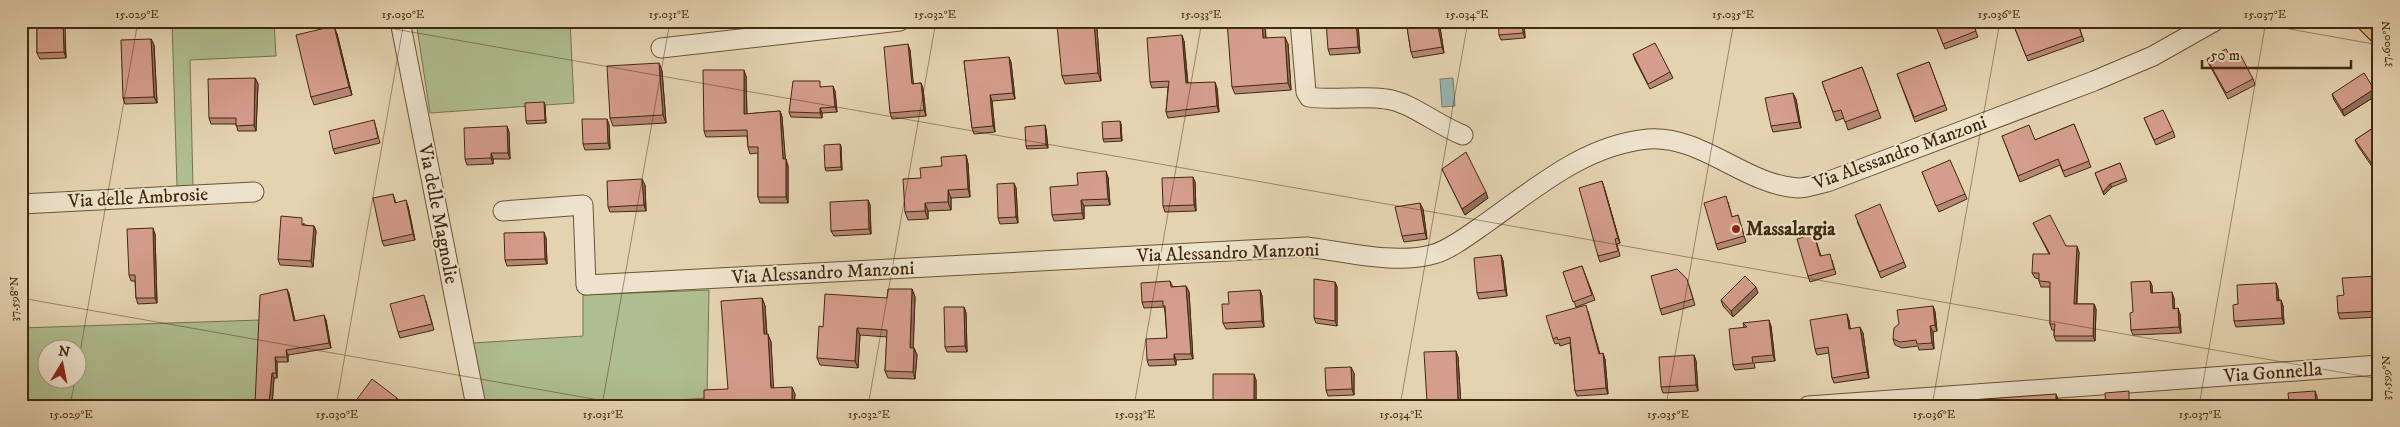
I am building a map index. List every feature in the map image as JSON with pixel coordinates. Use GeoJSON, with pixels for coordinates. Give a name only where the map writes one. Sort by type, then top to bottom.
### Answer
{"type":"FeatureCollection","features":[{"type":"Feature","properties":{"kind":"main road"},"geometry":{"type":"LineString","coordinates":[[2369,21],[2379,31]]}},
{"type":"Feature","properties":{"kind":"street","name":"Via delle Magnolie"},"geometry":{"type":"LineString","coordinates":[[400,21],[476,406]]}},
{"type":"Feature","properties":{"kind":"street"},"geometry":{"type":"LineString","coordinates":[[661,48],[900,21]]}},
{"type":"Feature","properties":{"kind":"street"},"geometry":{"type":"LineString","coordinates":[[1300,21],[1306,92],[1309,97],[1388,99],[1416,110],[1445,128],[1462,135]]}},
{"type":"Feature","properties":{"kind":"street","name":"Via Alessandro Manzoni"},"geometry":{"type":"LineString","coordinates":[[502,211],[583,205],[586,285],[1307,247],[1398,258],[1435,254],[1471,234],[1551,176],[1592,152],[1649,139],[1673,141],[1780,185],[1800,188],[1827,182],[2094,81],[2152,56],[2215,21]]}},
{"type":"Feature","properties":{"kind":"street","name":"Via delle Ambrosie"},"geometry":{"type":"LineString","coordinates":[[21,204],[254,192]]}},
{"type":"Feature","properties":{"kind":"street","name":"Via Gonnella"},"geometry":{"type":"LineString","coordinates":[[1808,406],[2379,365]]}},
{"type":"Feature","properties":{"kind":"green space"},"geometry":{"type":"Polygon","coordinates":[[[172,21],[274,21],[276,56],[190,60],[193,187],[177,186],[172,21]]]}},
{"type":"Feature","properties":{"kind":"green space"},"geometry":{"type":"Polygon","coordinates":[[[416,21],[570,21],[574,103],[430,113],[416,21]]]}},
{"type":"Feature","properties":{"kind":"green space"},"geometry":{"type":"Polygon","coordinates":[[[709,290],[707,398],[586,406],[486,406],[473,343],[583,336],[583,295],[709,290]]]}},
{"type":"Feature","properties":{"kind":"green space"},"geometry":{"type":"Polygon","coordinates":[[[261,320],[257,406],[21,406],[21,328],[261,320]]]}},
{"type":"Feature","properties":{"kind":"water"},"geometry":{"type":"Polygon","coordinates":[[[1453,78],[1455,106],[1442,107],[1440,79],[1453,78]]]}},
{"type":"Feature","properties":{"kind":"building"},"geometry":{"type":"Polygon","coordinates":[[[37,21],[63,21],[64,52],[37,53],[37,21]]]}},
{"type":"Feature","properties":{"kind":"building"},"geometry":{"type":"Polygon","coordinates":[[[1227,21],[1262,21],[1263,38],[1285,37],[1288,83],[1232,87],[1227,21]]]}},
{"type":"Feature","properties":{"kind":"building"},"geometry":{"type":"Polygon","coordinates":[[[1326,21],[1356,21],[1358,47],[1328,49],[1326,21]]]}},
{"type":"Feature","properties":{"kind":"building"},"geometry":{"type":"Polygon","coordinates":[[[1406,21],[1437,21],[1442,47],[1411,52],[1406,21]]]}},
{"type":"Feature","properties":{"kind":"building"},"geometry":{"type":"Polygon","coordinates":[[[1498,21],[1522,21],[1523,33],[1499,35],[1498,21]]]}},
{"type":"Feature","properties":{"kind":"building"},"geometry":{"type":"Polygon","coordinates":[[[1934,21],[1972,21],[1976,31],[1943,44],[1934,21]]]}},
{"type":"Feature","properties":{"kind":"building"},"geometry":{"type":"Polygon","coordinates":[[[2012,21],[2077,21],[2082,36],[2026,56],[2012,21]]]}},
{"type":"Feature","properties":{"kind":"building"},"geometry":{"type":"Polygon","coordinates":[[[1094,22],[1098,73],[1062,76],[1057,25],[1094,22]]]}},
{"type":"Feature","properties":{"kind":"building"},"geometry":{"type":"Polygon","coordinates":[[[334,26],[349,87],[311,97],[296,35],[334,26]]]}},
{"type":"Feature","properties":{"kind":"building"},"geometry":{"type":"Polygon","coordinates":[[[1182,35],[1186,83],[1215,82],[1217,106],[1166,112],[1169,81],[1150,82],[1147,38],[1182,35]]]}},
{"type":"Feature","properties":{"kind":"building"},"geometry":{"type":"Polygon","coordinates":[[[151,39],[154,97],[123,98],[121,40],[151,39]]]}},
{"type":"Feature","properties":{"kind":"building"},"geometry":{"type":"Polygon","coordinates":[[[1655,43],[1670,72],[1648,84],[1633,54],[1655,43]]]}},
{"type":"Feature","properties":{"kind":"building"},"geometry":{"type":"Polygon","coordinates":[[[908,44],[912,84],[921,83],[924,110],[890,113],[884,47],[908,44]]]}},
{"type":"Feature","properties":{"kind":"building"},"geometry":{"type":"Polygon","coordinates":[[[2226,49],[2232,59],[2240,54],[2253,79],[2226,93],[2207,59],[2226,49]]]}},
{"type":"Feature","properties":{"kind":"building"},"geometry":{"type":"Polygon","coordinates":[[[1009,57],[1013,93],[990,95],[993,126],[972,128],[964,61],[1009,57]]]}},
{"type":"Feature","properties":{"kind":"building"},"geometry":{"type":"Polygon","coordinates":[[[1929,62],[1945,105],[1914,117],[1897,74],[1929,62]]]}},
{"type":"Feature","properties":{"kind":"building"},"geometry":{"type":"Polygon","coordinates":[[[659,63],[663,115],[610,118],[607,66],[659,63]]]}},
{"type":"Feature","properties":{"kind":"building"},"geometry":{"type":"Polygon","coordinates":[[[1862,67],[1878,110],[1845,122],[1841,110],[1833,112],[1822,82],[1862,67]]]}},
{"type":"Feature","properties":{"kind":"building"},"geometry":{"type":"Polygon","coordinates":[[[703,70],[744,70],[744,114],[780,111],[783,159],[786,159],[786,197],[758,197],[758,147],[748,147],[747,130],[704,131],[703,70]]]}},
{"type":"Feature","properties":{"kind":"building"},"geometry":{"type":"Polygon","coordinates":[[[2364,73],[2374,89],[2342,110],[2332,94],[2364,73]]]}},
{"type":"Feature","properties":{"kind":"building"},"geometry":{"type":"Polygon","coordinates":[[[255,78],[254,125],[236,126],[236,118],[209,118],[208,79],[255,78]]]}},
{"type":"Feature","properties":{"kind":"building"},"geometry":{"type":"Polygon","coordinates":[[[793,81],[820,81],[820,87],[833,86],[835,107],[820,108],[820,113],[789,112],[793,81]]]}},
{"type":"Feature","properties":{"kind":"building"},"geometry":{"type":"Polygon","coordinates":[[[1793,93],[1799,122],[1771,126],[1765,98],[1793,93]]]}},
{"type":"Feature","properties":{"kind":"building"},"geometry":{"type":"Polygon","coordinates":[[[544,102],[545,120],[526,121],[525,103],[544,102]]]}},
{"type":"Feature","properties":{"kind":"building"},"geometry":{"type":"Polygon","coordinates":[[[2163,110],[2173,131],[2154,140],[2144,118],[2163,110]]]}},
{"type":"Feature","properties":{"kind":"building"},"geometry":{"type":"Polygon","coordinates":[[[582,119],[607,119],[608,143],[583,144],[582,119]]]}},
{"type":"Feature","properties":{"kind":"building"},"geometry":{"type":"Polygon","coordinates":[[[374,120],[378,138],[333,149],[329,131],[374,120]]]}},
{"type":"Feature","properties":{"kind":"building"},"geometry":{"type":"Polygon","coordinates":[[[1120,121],[1121,138],[1103,139],[1102,122],[1120,121]]]}},
{"type":"Feature","properties":{"kind":"building"},"geometry":{"type":"Polygon","coordinates":[[[2074,124],[2089,161],[2063,171],[2058,159],[2018,176],[2002,136],[2029,125],[2035,140],[2074,124]]]}},
{"type":"Feature","properties":{"kind":"building"},"geometry":{"type":"Polygon","coordinates":[[[2379,124],[2379,165],[2375,168],[2355,140],[2379,124]]]}},
{"type":"Feature","properties":{"kind":"building"},"geometry":{"type":"Polygon","coordinates":[[[1045,125],[1046,145],[1026,146],[1025,127],[1045,125]]]}},
{"type":"Feature","properties":{"kind":"building"},"geometry":{"type":"Polygon","coordinates":[[[507,126],[508,153],[491,153],[491,158],[465,159],[464,128],[507,126]]]}},
{"type":"Feature","properties":{"kind":"building"},"geometry":{"type":"Polygon","coordinates":[[[840,144],[841,167],[825,168],[824,145],[840,144]]]}},
{"type":"Feature","properties":{"kind":"building"},"geometry":{"type":"Polygon","coordinates":[[[1466,152],[1486,192],[1462,209],[1442,169],[1466,152]]]}},
{"type":"Feature","properties":{"kind":"building"},"geometry":{"type":"Polygon","coordinates":[[[966,155],[968,189],[948,190],[948,202],[925,203],[925,211],[905,212],[903,179],[921,178],[920,168],[942,166],[941,157],[966,155]]]}},
{"type":"Feature","properties":{"kind":"building"},"geometry":{"type":"Polygon","coordinates":[[[1950,160],[1965,194],[1936,206],[1922,172],[1950,160]]]}},
{"type":"Feature","properties":{"kind":"building"},"geometry":{"type":"Polygon","coordinates":[[[2120,163],[2126,178],[2110,184],[2103,192],[2095,173],[2120,163]]]}},
{"type":"Feature","properties":{"kind":"building"},"geometry":{"type":"Polygon","coordinates":[[[1106,171],[1108,199],[1081,200],[1082,213],[1052,215],[1050,187],[1078,185],[1077,173],[1106,171]]]}},
{"type":"Feature","properties":{"kind":"building"},"geometry":{"type":"Polygon","coordinates":[[[1193,177],[1194,205],[1163,206],[1162,178],[1193,177]]]}},
{"type":"Feature","properties":{"kind":"building"},"geometry":{"type":"Polygon","coordinates":[[[642,179],[644,205],[608,207],[607,181],[642,179]]]}},
{"type":"Feature","properties":{"kind":"building"},"geometry":{"type":"Polygon","coordinates":[[[1602,181],[1618,238],[1615,239],[1618,251],[1598,256],[1579,188],[1602,181]]]}},
{"type":"Feature","properties":{"kind":"building"},"geometry":{"type":"Polygon","coordinates":[[[1014,183],[1016,217],[998,218],[997,184],[1014,183]]]}},
{"type":"Feature","properties":{"kind":"building"},"geometry":{"type":"Polygon","coordinates":[[[393,194],[395,203],[406,200],[413,234],[382,241],[373,198],[393,194]]]}},
{"type":"Feature","properties":{"kind":"building"},"geometry":{"type":"Polygon","coordinates":[[[1726,196],[1732,217],[1738,215],[1744,236],[1716,244],[1704,203],[1726,196]]]}},
{"type":"Feature","properties":{"kind":"building"},"geometry":{"type":"Polygon","coordinates":[[[2379,199],[2379,208],[2375,201],[2379,199]]]}},
{"type":"Feature","properties":{"kind":"building"},"geometry":{"type":"Polygon","coordinates":[[[868,200],[869,229],[831,231],[830,202],[868,200]]]}},
{"type":"Feature","properties":{"kind":"building"},"geometry":{"type":"Polygon","coordinates":[[[1420,203],[1425,233],[1402,236],[1395,207],[1420,203]]]}},
{"type":"Feature","properties":{"kind":"building"},"geometry":{"type":"Polygon","coordinates":[[[1880,204],[1904,262],[1879,272],[1855,215],[1880,204]]]}},
{"type":"Feature","properties":{"kind":"building"},"geometry":{"type":"Polygon","coordinates":[[[2050,215],[2066,246],[2077,246],[2074,304],[2094,304],[2093,336],[2054,336],[2055,324],[2050,324],[2050,282],[2039,281],[2039,273],[2032,273],[2033,254],[2050,254],[2033,223],[2050,215]]]}},
{"type":"Feature","properties":{"kind":"building"},"geometry":{"type":"Polygon","coordinates":[[[281,216],[302,218],[302,225],[314,226],[311,261],[278,259],[281,216]]]}},
{"type":"Feature","properties":{"kind":"building"},"geometry":{"type":"Polygon","coordinates":[[[153,228],[155,298],[136,298],[135,275],[129,275],[127,229],[153,228]]]}},
{"type":"Feature","properties":{"kind":"building"},"geometry":{"type":"Polygon","coordinates":[[[544,232],[545,259],[505,260],[504,233],[544,232]]]}},
{"type":"Feature","properties":{"kind":"building"},"geometry":{"type":"Polygon","coordinates":[[[1814,234],[1820,256],[1830,254],[1834,269],[1808,276],[1797,239],[1814,234]]]}},
{"type":"Feature","properties":{"kind":"building"},"geometry":{"type":"Polygon","coordinates":[[[1501,255],[1505,290],[1477,293],[1474,258],[1501,255]]]}},
{"type":"Feature","properties":{"kind":"building"},"geometry":{"type":"Polygon","coordinates":[[[1582,266],[1592,295],[1573,302],[1563,272],[1582,266]]]}},
{"type":"Feature","properties":{"kind":"building"},"geometry":{"type":"Polygon","coordinates":[[[1677,269],[1687,279],[1693,299],[1660,309],[1651,276],[1677,269]]]}},
{"type":"Feature","properties":{"kind":"building"},"geometry":{"type":"Polygon","coordinates":[[[1745,276],[1756,287],[1731,311],[1721,300],[1745,276]]]}},
{"type":"Feature","properties":{"kind":"building"},"geometry":{"type":"Polygon","coordinates":[[[2379,276],[2379,311],[2338,313],[2337,296],[2344,295],[2342,278],[2379,276]]]}},
{"type":"Feature","properties":{"kind":"building"},"geometry":{"type":"Polygon","coordinates":[[[1314,279],[1335,282],[1335,321],[1314,318],[1314,279]]]}},
{"type":"Feature","properties":{"kind":"building"},"geometry":{"type":"Polygon","coordinates":[[[1170,281],[1171,287],[1186,286],[1191,354],[1174,354],[1174,359],[1147,360],[1146,339],[1167,338],[1165,306],[1163,306],[1163,301],[1142,302],[1141,283],[1170,281]]]}},
{"type":"Feature","properties":{"kind":"building"},"geometry":{"type":"Polygon","coordinates":[[[2150,281],[2151,293],[2172,292],[2173,309],[2178,308],[2179,327],[2131,330],[2130,313],[2133,312],[2131,282],[2150,281]]]}},
{"type":"Feature","properties":{"kind":"building"},"geometry":{"type":"Polygon","coordinates":[[[2276,283],[2277,301],[2281,300],[2282,318],[2234,321],[2233,305],[2238,304],[2237,285],[2276,283]]]}},
{"type":"Feature","properties":{"kind":"building"},"geometry":{"type":"Polygon","coordinates":[[[287,289],[294,321],[324,315],[329,343],[286,350],[287,357],[275,357],[276,373],[272,373],[269,404],[255,404],[260,295],[287,289]]]}},
{"type":"Feature","properties":{"kind":"building"},"geometry":{"type":"Polygon","coordinates":[[[888,289],[912,289],[910,348],[914,348],[913,372],[885,371],[887,330],[857,328],[855,361],[817,358],[819,326],[823,327],[825,294],[887,298],[888,289]]]}},
{"type":"Feature","properties":{"kind":"building"},"geometry":{"type":"Polygon","coordinates":[[[1260,290],[1262,321],[1223,323],[1222,304],[1229,304],[1228,292],[1260,290]]]}},
{"type":"Feature","properties":{"kind":"building"},"geometry":{"type":"Polygon","coordinates":[[[424,295],[432,324],[398,332],[390,304],[424,295]]]}},
{"type":"Feature","properties":{"kind":"building"},"geometry":{"type":"Polygon","coordinates":[[[762,298],[764,334],[768,334],[771,388],[792,387],[792,406],[763,406],[763,403],[704,406],[704,390],[728,389],[721,301],[762,298]]]}},
{"type":"Feature","properties":{"kind":"building"},"geometry":{"type":"Polygon","coordinates":[[[1586,305],[1599,354],[1603,353],[1606,388],[1575,391],[1570,337],[1558,340],[1557,337],[1553,339],[1546,316],[1586,305]]]}},
{"type":"Feature","properties":{"kind":"building"},"geometry":{"type":"Polygon","coordinates":[[[1933,306],[1935,325],[1930,326],[1932,343],[1917,344],[1916,340],[1900,342],[1893,339],[1894,328],[1899,324],[1897,310],[1933,306]]]}},
{"type":"Feature","properties":{"kind":"building"},"geometry":{"type":"Polygon","coordinates":[[[944,307],[964,307],[965,346],[945,347],[944,307]]]}},
{"type":"Feature","properties":{"kind":"building"},"geometry":{"type":"Polygon","coordinates":[[[1847,314],[1849,329],[1860,327],[1867,372],[1832,378],[1828,347],[1815,349],[1810,320],[1847,314]]]}},
{"type":"Feature","properties":{"kind":"building"},"geometry":{"type":"Polygon","coordinates":[[[1769,320],[1773,355],[1752,357],[1753,363],[1733,365],[1729,329],[1747,327],[1743,323],[1769,320]]]}},
{"type":"Feature","properties":{"kind":"building"},"geometry":{"type":"Polygon","coordinates":[[[1456,351],[1458,401],[1427,402],[1424,352],[1456,351]]]}},
{"type":"Feature","properties":{"kind":"building"},"geometry":{"type":"Polygon","coordinates":[[[1694,355],[1696,385],[1661,387],[1659,357],[1694,355]]]}},
{"type":"Feature","properties":{"kind":"building"},"geometry":{"type":"Polygon","coordinates":[[[1351,367],[1352,389],[1326,390],[1325,368],[1351,367]]]}},
{"type":"Feature","properties":{"kind":"building"},"geometry":{"type":"Polygon","coordinates":[[[1213,374],[1254,374],[1254,400],[1213,400],[1213,374]]]}},
{"type":"Feature","properties":{"kind":"building"},"geometry":{"type":"Polygon","coordinates":[[[372,379],[397,398],[391,406],[352,406],[372,379]]]}},
{"type":"Feature","properties":{"kind":"building"},"geometry":{"type":"Polygon","coordinates":[[[2129,391],[2129,406],[2106,406],[2105,393],[2129,391]]]}},
{"type":"Feature","properties":{"kind":"building"},"geometry":{"type":"Polygon","coordinates":[[[2315,391],[2316,406],[2269,406],[2269,404],[2289,402],[2288,393],[2315,391]]]}},
{"type":"Feature","properties":{"kind":"building"},"geometry":{"type":"Polygon","coordinates":[[[2056,394],[2056,406],[1885,406],[2056,394]]]}},
{"type":"Feature","properties":{"kind":"building"},"geometry":{"type":"Polygon","coordinates":[[[1003,401],[1053,402],[1053,406],[1003,406],[1003,401]]]}},
{"type":"Feature","properties":{"kind":"building"},"geometry":{"type":"Polygon","coordinates":[[[937,403],[937,406],[918,406],[918,404],[937,403]]]}},
{"type":"Feature","properties":{"kind":"place","name":"Massalargia"},"geometry":{"type":"Point","coordinates":[1736,229]}}]}
